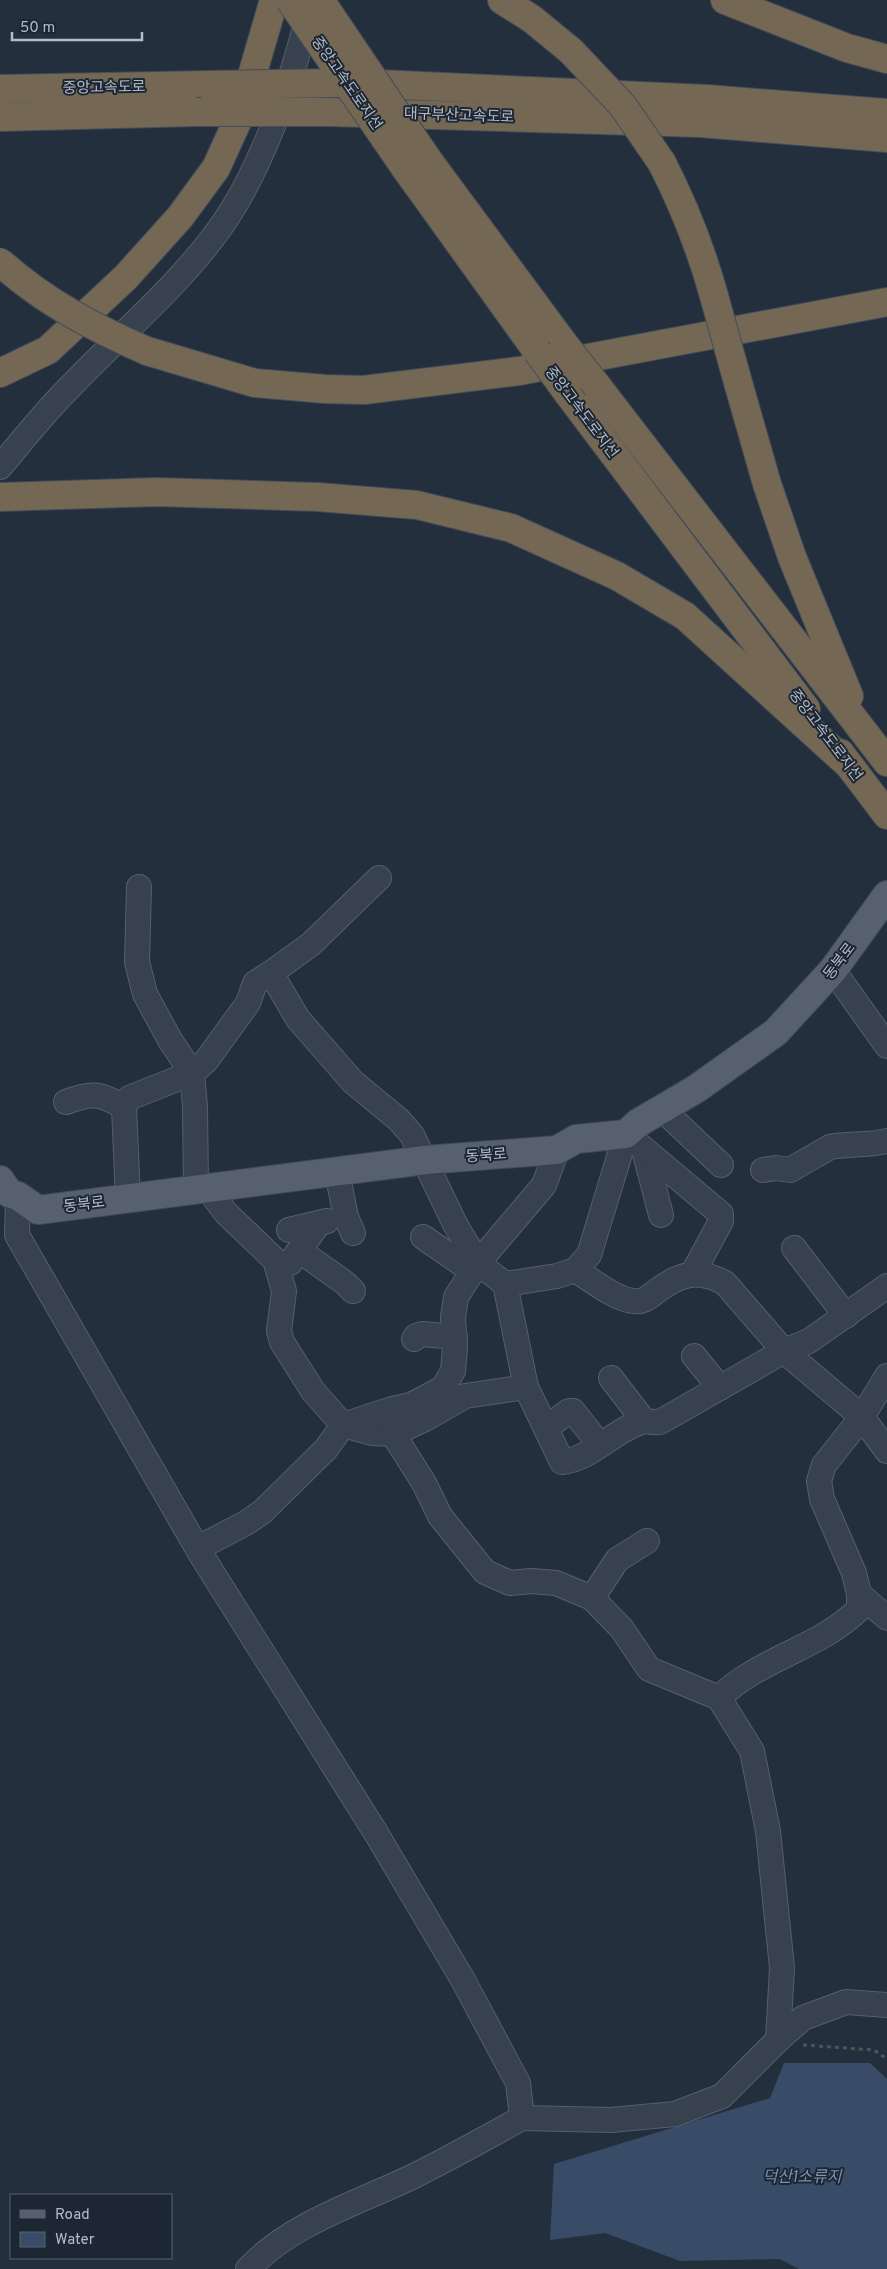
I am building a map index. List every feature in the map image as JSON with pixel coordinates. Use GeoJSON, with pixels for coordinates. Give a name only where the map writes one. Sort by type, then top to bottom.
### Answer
{"type":"FeatureCollection","features":[{"type":"Feature","properties":{"kind":"highway"},"geometry":{"type":"LineString","coordinates":[[0,373],[48,350],[126,277],[180,217],[216,168],[241,113],[274,0]]}},
{"type":"Feature","properties":{"kind":"highway","name":"중앙고속도로지선"},"geometry":{"type":"LineString","coordinates":[[290,0],[417,164],[597,386],[887,762]]}},
{"type":"Feature","properties":{"kind":"highway","name":"중앙고속도로지선"},"geometry":{"type":"LineString","coordinates":[[320,0],[417,164],[537,351],[887,815]]}},
{"type":"Feature","properties":{"kind":"highway"},"geometry":{"type":"LineString","coordinates":[[502,0],[532,19],[571,51],[623,106],[662,163],[684,206],[702,252],[767,484],[792,557],[863,730]]}},
{"type":"Feature","properties":{"kind":"highway"},"geometry":{"type":"LineString","coordinates":[[725,0],[847,48],[887,59]]}},
{"type":"Feature","properties":{"kind":"highway","name":"대구부산고속도로"},"geometry":{"type":"LineString","coordinates":[[208,85],[339,83],[707,99],[887,113]]}},
{"type":"Feature","properties":{"kind":"highway","name":"중앙고속도로"},"geometry":{"type":"LineString","coordinates":[[0,89],[208,85]]}},
{"type":"Feature","properties":{"kind":"highway","name":"대구부산고속도로"},"geometry":{"type":"LineString","coordinates":[[0,117],[196,112],[329,112],[702,123],[887,138]]}},
{"type":"Feature","properties":{"kind":"highway"},"geometry":{"type":"LineString","coordinates":[[0,262],[56,305],[106,333],[147,351],[255,383],[325,389],[364,390],[519,371],[887,302]]}},
{"type":"Feature","properties":{"kind":"highway"},"geometry":{"type":"LineString","coordinates":[[0,497],[157,492],[318,496],[417,506],[511,528],[617,576],[686,616],[850,766]]}},
{"type":"Feature","properties":{"kind":"main road","name":"동북로"},"geometry":{"type":"LineString","coordinates":[[9,1188],[38,1210],[425,1160],[557,1150],[576,1139],[635,1142],[638,1123],[696,1089],[776,1032],[833,970],[887,895]]}},
{"type":"Feature","properties":{"kind":"street"},"geometry":{"type":"LineString","coordinates":[[0,467],[66,391],[199,256],[222,226],[242,193],[262,150],[300,49],[311,0]]}},
{"type":"Feature","properties":{"kind":"street"},"geometry":{"type":"LineString","coordinates":[[128,1199],[124,1107],[129,1098],[145,1090],[192,1073],[206,1060],[248,1003],[255,984],[311,944],[379,878]]}},
{"type":"Feature","properties":{"kind":"street"},"geometry":{"type":"LineString","coordinates":[[139,887],[137,962],[145,994],[170,1040],[192,1073],[202,1190],[275,1260],[284,1292],[279,1330],[282,1342],[313,1391],[343,1425],[372,1432],[393,1434],[425,1419],[465,1396],[526,1387]]}},
{"type":"Feature","properties":{"kind":"street"},"geometry":{"type":"LineString","coordinates":[[833,970],[887,1046]]}},
{"type":"Feature","properties":{"kind":"street"},"geometry":{"type":"LineString","coordinates":[[270,973],[298,1019],[353,1082],[399,1120],[412,1135],[475,1267]]}},
{"type":"Feature","properties":{"kind":"street"},"geometry":{"type":"LineString","coordinates":[[66,1102],[92,1094],[107,1097],[124,1107]]}},
{"type":"Feature","properties":{"kind":"street"},"geometry":{"type":"LineString","coordinates":[[662,1109],[721,1165]]}},
{"type":"Feature","properties":{"kind":"street"},"geometry":{"type":"LineString","coordinates":[[763,1170],[776,1168],[790,1170],[830,1147],[869,1138]]}},
{"type":"Feature","properties":{"kind":"street"},"geometry":{"type":"LineString","coordinates":[[635,1142],[661,1216]]}},
{"type":"Feature","properties":{"kind":"street"},"geometry":{"type":"LineString","coordinates":[[424,1237],[505,1284],[557,1276],[575,1270],[589,1255],[635,1142]]}},
{"type":"Feature","properties":{"kind":"street"},"geometry":{"type":"LineString","coordinates":[[635,1142],[722,1214],[721,1221],[693,1273]]}},
{"type":"Feature","properties":{"kind":"street"},"geometry":{"type":"LineString","coordinates":[[198,1548],[246,1523],[262,1512],[326,1449],[343,1425],[392,1409],[411,1405],[443,1388],[453,1371],[455,1337],[453,1317],[456,1297],[475,1267],[544,1185],[557,1150]]}},
{"type":"Feature","properties":{"kind":"street"},"geometry":{"type":"LineString","coordinates":[[289,1230],[319,1223],[349,1225],[337,1172]]}},
{"type":"Feature","properties":{"kind":"street"},"geometry":{"type":"LineString","coordinates":[[9,1188],[17,1235],[198,1548],[376,1833],[463,1980],[518,2083],[522,2118]]}},
{"type":"Feature","properties":{"kind":"street"},"geometry":{"type":"LineString","coordinates":[[279,1271],[287,1267],[319,1223]]}},
{"type":"Feature","properties":{"kind":"street"},"geometry":{"type":"LineString","coordinates":[[794,1248],[846,1316]]}},
{"type":"Feature","properties":{"kind":"street"},"geometry":{"type":"LineString","coordinates":[[300,1250],[345,1283],[353,1292]]}},
{"type":"Feature","properties":{"kind":"street"},"geometry":{"type":"LineString","coordinates":[[575,1270],[619,1296],[634,1302],[646,1300],[671,1282],[693,1273],[716,1278],[725,1284],[784,1351],[862,1417],[887,1451]]}},
{"type":"Feature","properties":{"kind":"street"},"geometry":{"type":"LineString","coordinates":[[505,1284],[526,1387],[562,1462],[573,1461],[629,1427],[644,1421],[660,1422],[784,1351],[809,1341],[887,1286]]}},
{"type":"Feature","properties":{"kind":"street"},"geometry":{"type":"LineString","coordinates":[[414,1339],[422,1334],[455,1337]]}},
{"type":"Feature","properties":{"kind":"street"},"geometry":{"type":"LineString","coordinates":[[694,1356],[720,1388]]}},
{"type":"Feature","properties":{"kind":"street"},"geometry":{"type":"LineString","coordinates":[[719,1698],[738,1680],[766,1664],[828,1635],[859,1608],[859,1594],[854,1573],[822,1499],[819,1481],[824,1465],[862,1417],[887,1376]]}},
{"type":"Feature","properties":{"kind":"street"},"geometry":{"type":"LineString","coordinates":[[611,1378],[644,1421]]}},
{"type":"Feature","properties":{"kind":"street"},"geometry":{"type":"LineString","coordinates":[[546,1428],[569,1411],[573,1411],[600,1445]]}},
{"type":"Feature","properties":{"kind":"street"},"geometry":{"type":"LineString","coordinates":[[393,1434],[424,1483],[440,1516],[484,1572],[510,1583],[531,1581],[556,1583],[592,1598],[622,1628],[649,1669],[719,1698],[752,1751],[768,1831],[782,1968],[778,2040]]}},
{"type":"Feature","properties":{"kind":"street"},"geometry":{"type":"LineString","coordinates":[[592,1598],[617,1560],[647,1541]]}},
{"type":"Feature","properties":{"kind":"street"},"geometry":{"type":"LineString","coordinates":[[859,1594],[887,1618]]}},
{"type":"Feature","properties":{"kind":"street"},"geometry":{"type":"LineString","coordinates":[[248,2269],[260,2256],[304,2228],[415,2176],[522,2118],[611,2120],[675,2114],[722,2096],[803,2018],[846,2002],[887,2005]]}},
{"type":"Feature","properties":{"kind":"path"},"geometry":{"type":"LineString","coordinates":[[778,2040],[789,2044],[874,2050],[887,2059]]}},
{"type":"Feature","properties":{"kind":"water","name":"덕산1소류지"},"geometry":{"type":"Polygon","coordinates":[[[784,2063],[870,2063],[887,2079],[887,2269],[799,2269],[780,2259],[680,2261],[605,2233],[550,2240],[554,2164],[770,2098],[784,2063]]]}}]}
